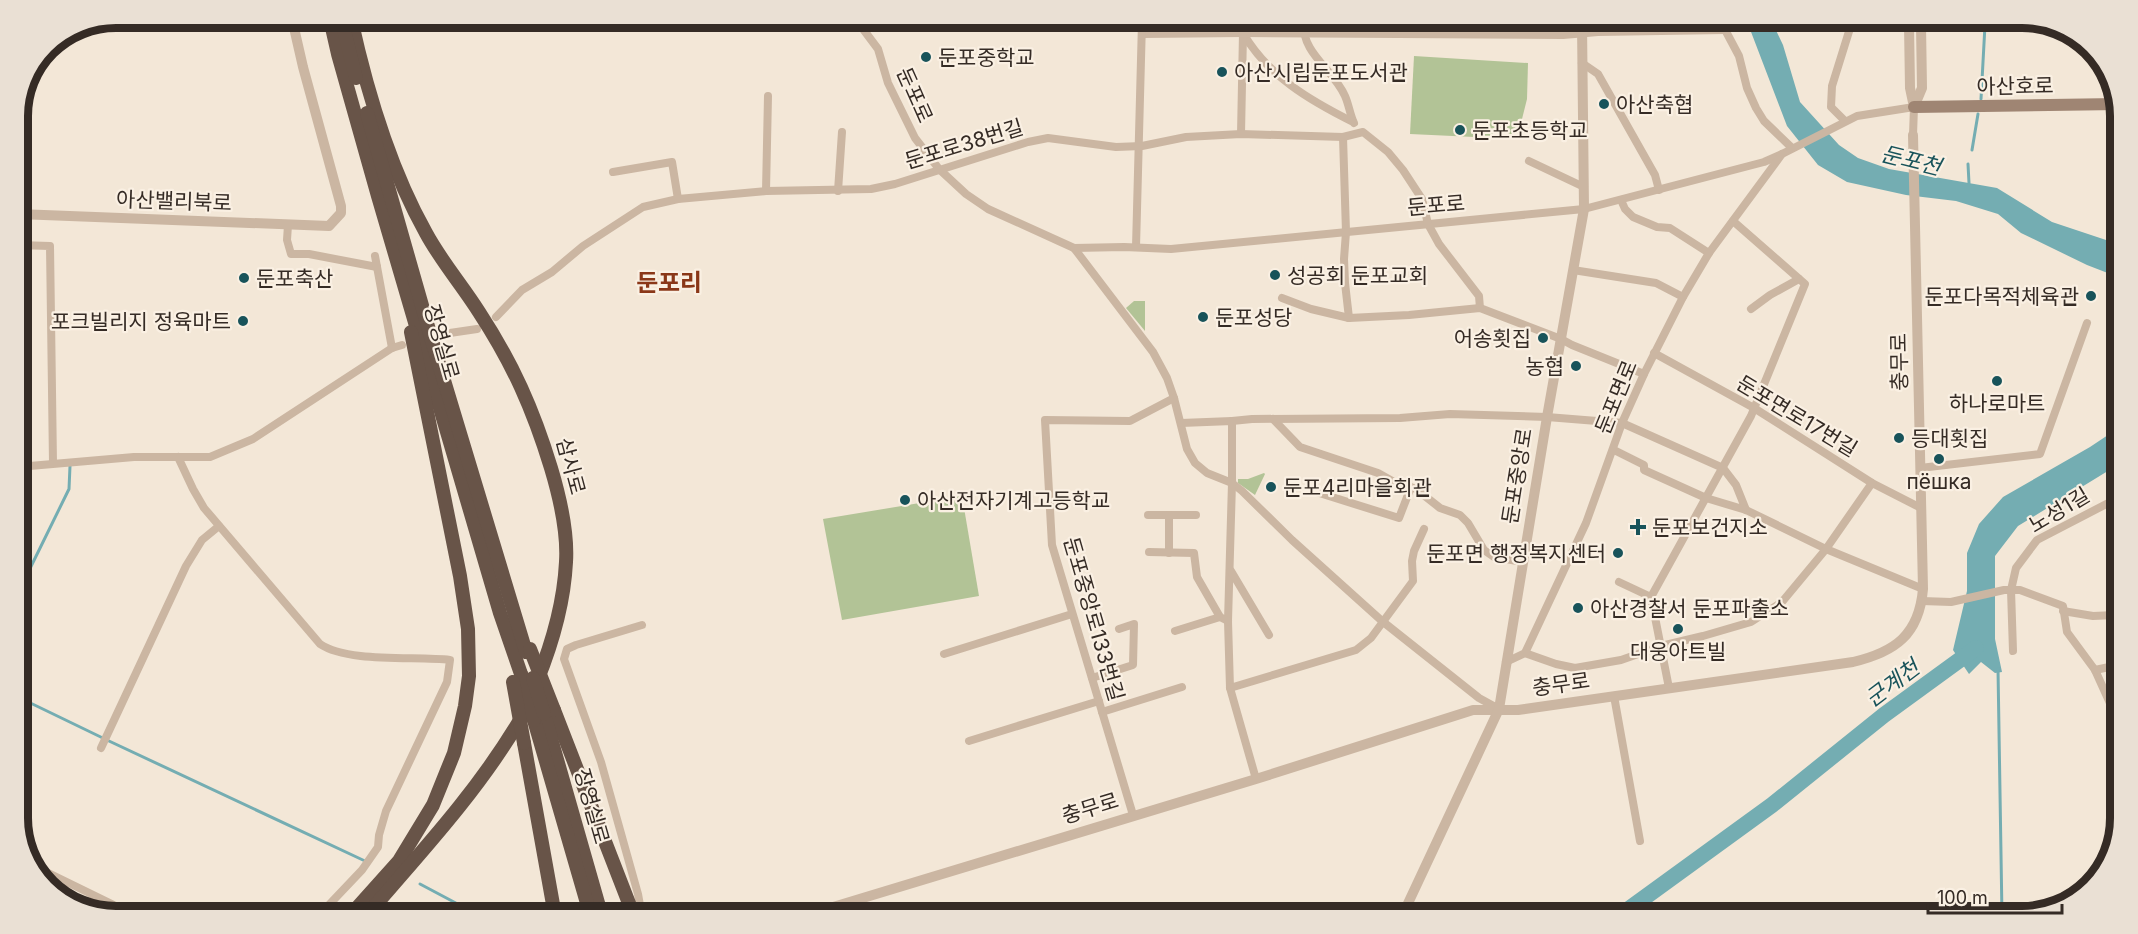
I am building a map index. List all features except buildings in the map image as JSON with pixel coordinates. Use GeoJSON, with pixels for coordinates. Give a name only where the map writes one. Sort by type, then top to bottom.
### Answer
{"type":"FeatureCollection","features":[{"type":"Feature","properties":{"kind":"highway","name":"장영실로"},"geometry":{"type":"LineString","coordinates":[[332,28],[517,678]]}},
{"type":"Feature","properties":{"kind":"highway","name":"장영실로"},"geometry":{"type":"LineString","coordinates":[[344,28],[433,344],[509,596],[528,651],[588,906]]}},
{"type":"Feature","properties":{"kind":"highway","name":"삼사로"},"geometry":{"type":"LineString","coordinates":[[353,28],[377,118],[404,190],[426,234],[479,311],[519,379],[539,427],[559,494],[566,561],[555,627],[542,670],[524,713],[503,749],[463,803],[374,906]]}},
{"type":"Feature","properties":{"kind":"highway"},"geometry":{"type":"LineString","coordinates":[[359,906],[399,861],[433,805],[454,753],[465,706],[469,653],[460,576],[430,423],[413,352],[405,288]]}},
{"type":"Feature","properties":{"kind":"highway"},"geometry":{"type":"LineString","coordinates":[[517,678],[544,714],[630,906]]}},
{"type":"Feature","properties":{"kind":"highway"},"geometry":{"type":"LineString","coordinates":[[517,678],[524,743],[553,906]]}},
{"type":"Feature","properties":{"kind":"highway","name":"장영실로"},"geometry":{"type":"LineString","coordinates":[[544,714],[599,906]]}},
{"type":"Feature","properties":{"kind":"main road","name":"아산호로"},"geometry":{"type":"LineString","coordinates":[[1914,107],[2108,104]]}},
{"type":"Feature","properties":{"kind":"street","name":"아산밸리북로"},"geometry":{"type":"LineString","coordinates":[[29,214],[329,226],[341,213],[341,206],[294,28]]}},
{"type":"Feature","properties":{"kind":"street","name":"둔포로"},"geometry":{"type":"LineString","coordinates":[[862,28],[878,49],[888,83],[915,138],[939,169],[966,194],[988,209],[1074,249],[1136,247],[1171,249],[1584,209],[1764,162],[1857,116],[1914,107]]}},
{"type":"Feature","properties":{"kind":"street"},"geometry":{"type":"LineString","coordinates":[[1136,247],[1142,28]]}},
{"type":"Feature","properties":{"kind":"street"},"geometry":{"type":"LineString","coordinates":[[1241,134],[1242,28]]}},
{"type":"Feature","properties":{"kind":"street"},"geometry":{"type":"LineString","coordinates":[[1304,28],[1303,34],[1308,46],[1345,95],[1353,122]]}},
{"type":"Feature","properties":{"kind":"street"},"geometry":{"type":"LineString","coordinates":[[1381,34],[1382,28]]}},
{"type":"Feature","properties":{"kind":"street"},"geometry":{"type":"LineString","coordinates":[[1485,28],[1486,34]]}},
{"type":"Feature","properties":{"kind":"street"},"geometry":{"type":"LineString","coordinates":[[1142,34],[1486,34],[1582,28]]}},
{"type":"Feature","properties":{"kind":"street","name":"둔포중앙로"},"geometry":{"type":"LineString","coordinates":[[1407,906],[1499,709],[1584,209],[1582,28]]}},
{"type":"Feature","properties":{"kind":"street"},"geometry":{"type":"LineString","coordinates":[[1724,28],[1732,41],[1756,108],[1769,127],[1794,147]]}},
{"type":"Feature","properties":{"kind":"street"},"geometry":{"type":"LineString","coordinates":[[1842,122],[1831,107],[1832,86],[1850,28]]}},
{"type":"Feature","properties":{"kind":"street"},"geometry":{"type":"LineString","coordinates":[[1909,28],[1910,88],[1914,107],[1913,135]]}},
{"type":"Feature","properties":{"kind":"street"},"geometry":{"type":"LineString","coordinates":[[1914,107],[1922,88],[1921,28]]}},
{"type":"Feature","properties":{"kind":"street"},"geometry":{"type":"LineString","coordinates":[[1243,33],[1253,50],[1269,69],[1309,99],[1353,122],[1388,152],[1403,170],[1422,200],[1428,224],[1439,244],[1479,296],[1480,308]]}},
{"type":"Feature","properties":{"kind":"street"},"geometry":{"type":"LineString","coordinates":[[1582,63],[1598,74],[1655,175],[1659,190]]}},
{"type":"Feature","properties":{"kind":"street"},"geometry":{"type":"LineString","coordinates":[[766,191],[768,96]]}},
{"type":"Feature","properties":{"kind":"street"},"geometry":{"type":"LineString","coordinates":[[838,191],[842,132]]}},
{"type":"Feature","properties":{"kind":"street","name":"둔포로38번길"},"geometry":{"type":"LineString","coordinates":[[496,316],[522,290],[552,272],[583,246],[643,207],[678,199],[766,191],[871,189],[895,184],[1048,138],[1085,141],[1116,147],[1139,146],[1186,137],[1241,134],[1343,137],[1364,132]]}},
{"type":"Feature","properties":{"kind":"street","name":"충무로"},"geometry":{"type":"LineString","coordinates":[[836,906],[1256,779],[1473,710],[1518,710],[1670,688],[1869,658],[1891,649],[1908,634],[1917,618],[1922,595],[1913,135]]}},
{"type":"Feature","properties":{"kind":"street"},"geometry":{"type":"LineString","coordinates":[[1343,137],[1347,232],[1344,267],[1349,318]]}},
{"type":"Feature","properties":{"kind":"street","name":"둔포면로"},"geometry":{"type":"LineString","coordinates":[[1525,653],[1586,523],[1622,423],[1654,353],[1683,297],[1709,254],[1782,154]]}},
{"type":"Feature","properties":{"kind":"street"},"geometry":{"type":"LineString","coordinates":[[1529,161],[1584,187]]}},
{"type":"Feature","properties":{"kind":"street"},"geometry":{"type":"LineString","coordinates":[[613,172],[672,162],[678,199]]}},
{"type":"Feature","properties":{"kind":"street"},"geometry":{"type":"LineString","coordinates":[[1621,200],[1633,218],[1657,227],[1670,228],[1709,254]]}},
{"type":"Feature","properties":{"kind":"street"},"geometry":{"type":"LineString","coordinates":[[1670,688],[1651,597],[1754,408],[1805,284],[1733,221]]}},
{"type":"Feature","properties":{"kind":"street"},"geometry":{"type":"LineString","coordinates":[[288,225],[287,240],[291,254],[309,254],[377,267]]}},
{"type":"Feature","properties":{"kind":"street"},"geometry":{"type":"LineString","coordinates":[[29,245],[50,246],[53,463]]}},
{"type":"Feature","properties":{"kind":"street","name":"둔포로"},"geometry":{"type":"LineString","coordinates":[[1074,249],[1154,352],[1167,378],[1187,449],[1195,463],[1207,472],[1232,483],[1382,621],[1479,698],[1499,709]]}},
{"type":"Feature","properties":{"kind":"street"},"geometry":{"type":"LineString","coordinates":[[375,256],[392,348]]}},
{"type":"Feature","properties":{"kind":"street"},"geometry":{"type":"LineString","coordinates":[[1573,270],[1656,283],[1683,297]]}},
{"type":"Feature","properties":{"kind":"street"},"geometry":{"type":"LineString","coordinates":[[1751,309],[1770,295],[1799,279]]}},
{"type":"Feature","properties":{"kind":"street"},"geometry":{"type":"LineString","coordinates":[[1282,298],[1311,309],[1349,318],[1480,308],[1644,374]]}},
{"type":"Feature","properties":{"kind":"street"},"geometry":{"type":"LineString","coordinates":[[1920,468],[2040,454],[2087,323]]}},
{"type":"Feature","properties":{"kind":"street"},"geometry":{"type":"LineString","coordinates":[[443,334],[477,329]]}},
{"type":"Feature","properties":{"kind":"street"},"geometry":{"type":"LineString","coordinates":[[29,466],[134,457],[210,457],[253,439],[392,348],[402,345]]}},
{"type":"Feature","properties":{"kind":"street","name":"둔포면로17번길"},"geometry":{"type":"LineString","coordinates":[[1654,353],[1754,408],[1872,483],[1921,508]]}},
{"type":"Feature","properties":{"kind":"street","name":"둔포중앙로133번길"},"geometry":{"type":"LineString","coordinates":[[1133,815],[1052,545],[1045,420],[1130,421],[1174,398]]}},
{"type":"Feature","properties":{"kind":"street"},"geometry":{"type":"LineString","coordinates":[[1181,423],[1450,414],[1547,417],[1622,423],[1723,468],[1736,485],[1746,510]]}},
{"type":"Feature","properties":{"kind":"street"},"geometry":{"type":"LineString","coordinates":[[1273,419],[1295,442],[1308,451],[1378,473],[1394,482],[1411,487],[1440,508],[1460,515],[1484,550],[1494,557],[1523,562]]}},
{"type":"Feature","properties":{"kind":"street"},"geometry":{"type":"LineString","coordinates":[[1232,421],[1230,568],[1224,619],[1230,688],[1256,779]]}},
{"type":"Feature","properties":{"kind":"street"},"geometry":{"type":"LineString","coordinates":[[1614,450],[1644,465],[1644,470],[1706,498],[1746,510],[1922,595],[1951,602],[2008,590],[2020,590],[2063,606],[2067,632],[2095,670],[2110,703]]}},
{"type":"Feature","properties":{"kind":"street"},"geometry":{"type":"LineString","coordinates":[[178,458],[193,489],[219,526],[322,646],[347,654],[450,660],[447,682],[386,811],[378,847],[362,870],[328,906]]}},
{"type":"Feature","properties":{"kind":"street"},"geometry":{"type":"LineString","coordinates":[[1506,662],[1525,653],[1575,668],[1621,660],[1661,646],[1751,622],[1782,602],[1826,549],[1872,483]]}},
{"type":"Feature","properties":{"kind":"street"},"geometry":{"type":"LineString","coordinates":[[1313,492],[1399,518],[1411,487]]}},
{"type":"Feature","properties":{"kind":"street","name":"노성1길"},"geometry":{"type":"LineString","coordinates":[[2013,651],[2008,590],[2016,568],[2037,540],[2110,502]]}},
{"type":"Feature","properties":{"kind":"street"},"geometry":{"type":"LineString","coordinates":[[1148,515],[1196,515]]}},
{"type":"Feature","properties":{"kind":"street"},"geometry":{"type":"LineString","coordinates":[[1169,515],[1169,553]]}},
{"type":"Feature","properties":{"kind":"street"},"geometry":{"type":"LineString","coordinates":[[101,748],[186,566],[202,540],[219,526]]}},
{"type":"Feature","properties":{"kind":"street"},"geometry":{"type":"LineString","coordinates":[[1230,688],[1356,650],[1371,638],[1413,581],[1414,551],[1424,528]]}},
{"type":"Feature","properties":{"kind":"street"},"geometry":{"type":"LineString","coordinates":[[1149,552],[1194,554],[1197,577],[1224,619]]}},
{"type":"Feature","properties":{"kind":"street"},"geometry":{"type":"LineString","coordinates":[[1230,568],[1269,634]]}},
{"type":"Feature","properties":{"kind":"street"},"geometry":{"type":"LineString","coordinates":[[1619,582],[1651,597]]}},
{"type":"Feature","properties":{"kind":"street"},"geometry":{"type":"LineString","coordinates":[[2063,611],[2093,616],[2110,615]]}},
{"type":"Feature","properties":{"kind":"street"},"geometry":{"type":"LineString","coordinates":[[944,654],[1072,614]]}},
{"type":"Feature","properties":{"kind":"street"},"geometry":{"type":"LineString","coordinates":[[1175,631],[1224,619]]}},
{"type":"Feature","properties":{"kind":"street"},"geometry":{"type":"LineString","coordinates":[[1092,678],[1133,665],[1134,624],[1119,629]]}},
{"type":"Feature","properties":{"kind":"street"},"geometry":{"type":"LineString","coordinates":[[640,906],[601,762],[564,659],[567,650],[576,645],[642,625]]}},
{"type":"Feature","properties":{"kind":"street"},"geometry":{"type":"LineString","coordinates":[[2095,670],[2110,667]]}},
{"type":"Feature","properties":{"kind":"street"},"geometry":{"type":"LineString","coordinates":[[1102,712],[1182,687]]}},
{"type":"Feature","properties":{"kind":"street"},"geometry":{"type":"LineString","coordinates":[[1614,696],[1641,841]]}},
{"type":"Feature","properties":{"kind":"street"},"geometry":{"type":"LineString","coordinates":[[969,741],[1099,701]]}},
{"type":"Feature","properties":{"kind":"street"},"geometry":{"type":"LineString","coordinates":[[49,873],[116,906]]}},
{"type":"Feature","properties":{"kind":"green space"},"geometry":{"type":"Polygon","coordinates":[[[1414,56],[1528,63],[1527,99],[1517,139],[1410,134],[1414,56]]]}},
{"type":"Feature","properties":{"kind":"green space"},"geometry":{"type":"Polygon","coordinates":[[[1134,301],[1145,301],[1145,331],[1126,308],[1134,301]]]}},
{"type":"Feature","properties":{"kind":"green space"},"geometry":{"type":"Polygon","coordinates":[[[1264,473],[1255,495],[1238,483],[1238,479],[1248,479],[1264,473]]]}},
{"type":"Feature","properties":{"kind":"green space"},"geometry":{"type":"Polygon","coordinates":[[[962,496],[979,596],[842,620],[823,519],[962,496]]]}},
{"type":"Feature","properties":{"kind":"water"},"geometry":{"type":"Polygon","coordinates":[[[1750,28],[1775,28],[1783,45],[1800,102],[1839,145],[1858,158],[1889,169],[1997,188],[2052,222],[2109,241],[2109,274],[2021,233],[1998,214],[1956,201],[1906,195],[1847,182],[1818,165],[1787,126],[1750,28]]]}},
{"type":"Feature","properties":{"kind":"water"},"geometry":{"type":"Polygon","coordinates":[[[2109,434],[2110,470],[2018,526],[1995,556],[1995,639],[2002,672],[1995,673],[1981,662],[1969,674],[1953,650],[1967,591],[1967,553],[1979,524],[2003,497],[2109,434]]]}},
{"type":"Feature","properties":{"kind":"waterway"},"geometry":{"type":"LineString","coordinates":[[1981,99],[1985,28]]}},
{"type":"Feature","properties":{"kind":"waterway"},"geometry":{"type":"LineString","coordinates":[[1972,150],[1978,114]]}},
{"type":"Feature","properties":{"kind":"waterway"},"geometry":{"type":"LineString","coordinates":[[1968,164],[1969,183]]}},
{"type":"Feature","properties":{"kind":"waterway"},"geometry":{"type":"LineString","coordinates":[[29,571],[69,489],[70,466]]}},
{"type":"Feature","properties":{"kind":"waterway","name":"군계천"},"geometry":{"type":"LineString","coordinates":[[1633,906],[1772,805],[1884,715],[1976,648]]}},
{"type":"Feature","properties":{"kind":"waterway"},"geometry":{"type":"LineString","coordinates":[[1998,669],[2002,906]]}},
{"type":"Feature","properties":{"kind":"waterway"},"geometry":{"type":"LineString","coordinates":[[29,702],[365,861]]}},
{"type":"Feature","properties":{"kind":"waterway"},"geometry":{"type":"LineString","coordinates":[[420,884],[461,906]]}},
{"type":"Feature","properties":{"kind":"place","name":"둔포중학교"},"geometry":{"type":"Point","coordinates":[926,57]}},
{"type":"Feature","properties":{"kind":"place","name":"아산시립둔포도서관"},"geometry":{"type":"Point","coordinates":[1222,72]}},
{"type":"Feature","properties":{"kind":"place","name":"아산축협"},"geometry":{"type":"Point","coordinates":[1604,104]}},
{"type":"Feature","properties":{"kind":"place","name":"둔포초등학교"},"geometry":{"type":"Point","coordinates":[1460,130]}},
{"type":"Feature","properties":{"kind":"place","name":"성공회 둔포교회"},"geometry":{"type":"Point","coordinates":[1275,275]}},
{"type":"Feature","properties":{"kind":"place","name":"둔포축산"},"geometry":{"type":"Point","coordinates":[244,278]}},
{"type":"Feature","properties":{"kind":"place","name":"둔포다목적체육관"},"geometry":{"type":"Point","coordinates":[2091,296]}},
{"type":"Feature","properties":{"kind":"place","name":"둔포성당"},"geometry":{"type":"Point","coordinates":[1203,317]}},
{"type":"Feature","properties":{"kind":"place","name":"포크빌리지 정육마트"},"geometry":{"type":"Point","coordinates":[243,321]}},
{"type":"Feature","properties":{"kind":"place","name":"어송횟집"},"geometry":{"type":"Point","coordinates":[1543,338]}},
{"type":"Feature","properties":{"kind":"place","name":"농협"},"geometry":{"type":"Point","coordinates":[1576,366]}},
{"type":"Feature","properties":{"kind":"place","name":"하나로마트"},"geometry":{"type":"Point","coordinates":[1997,381]}},
{"type":"Feature","properties":{"kind":"place","name":"등대횟집"},"geometry":{"type":"Point","coordinates":[1899,438]}},
{"type":"Feature","properties":{"kind":"place","name":"пёшка"},"geometry":{"type":"Point","coordinates":[1939,459]}},
{"type":"Feature","properties":{"kind":"place","name":"둔포4리마을회관"},"geometry":{"type":"Point","coordinates":[1271,487]}},
{"type":"Feature","properties":{"kind":"place","name":"아산전자기계고등학교"},"geometry":{"type":"Point","coordinates":[905,500]}},
{"type":"Feature","properties":{"kind":"place","name":"둔포보건지소"},"geometry":{"type":"Point","coordinates":[1638,527]}},
{"type":"Feature","properties":{"kind":"place","name":"둔포면 행정복지센터"},"geometry":{"type":"Point","coordinates":[1618,553]}},
{"type":"Feature","properties":{"kind":"place","name":"아산경찰서 둔포파출소"},"geometry":{"type":"Point","coordinates":[1578,608]}},
{"type":"Feature","properties":{"kind":"place","name":"대웅아트빌"},"geometry":{"type":"Point","coordinates":[1678,629]}},
{"type":"Feature","properties":{"kind":"district","name":"둔포리"},"geometry":{"type":"Point","coordinates":[669,282]}},
{"type":"Feature","properties":{"kind":"water label","name":"둔포천"},"geometry":{"type":"Point","coordinates":[1911,160]}}]}
